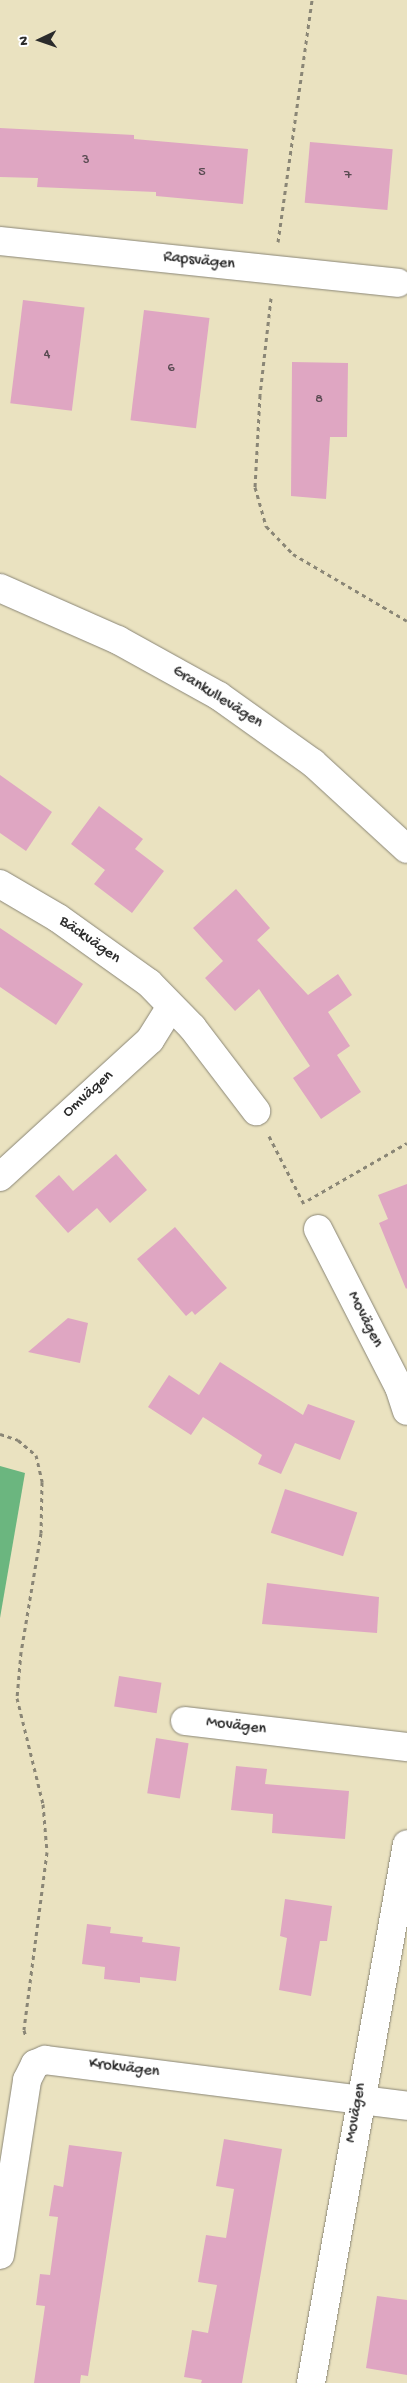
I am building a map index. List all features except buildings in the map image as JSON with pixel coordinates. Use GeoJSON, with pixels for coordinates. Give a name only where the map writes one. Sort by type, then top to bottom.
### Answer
{"type":"FeatureCollection","features":[{"type":"Feature","properties":{"kind":"street","name":"Rapsvägen"},"geometry":{"type":"LineString","coordinates":[[0,241],[274,269],[404,285]]}},
{"type":"Feature","properties":{"kind":"street","name":"Grankullevägen"},"geometry":{"type":"LineString","coordinates":[[0,588],[118,640],[219,696],[313,763],[407,849]]}},
{"type":"Feature","properties":{"kind":"street","name":"Bäckvägen"},"geometry":{"type":"LineString","coordinates":[[0,884],[58,918],[149,983],[192,1027],[256,1111]]}},
{"type":"Feature","properties":{"kind":"street","name":"Omvägen"},"geometry":{"type":"LineString","coordinates":[[0,1177],[150,1040],[171,1007]]}},
{"type":"Feature","properties":{"kind":"street","name":"Movägen"},"geometry":{"type":"LineString","coordinates":[[318,1229],[399,1387],[407,1411]]}},
{"type":"Feature","properties":{"kind":"street","name":"Movägen"},"geometry":{"type":"LineString","coordinates":[[185,1721],[407,1747]]}},
{"type":"Feature","properties":{"kind":"street","name":"Movägen"},"geometry":{"type":"LineString","coordinates":[[311,2383],[360,2098],[407,1844]]}},
{"type":"Feature","properties":{"kind":"street","name":"Krokvägen"},"geometry":{"type":"LineString","coordinates":[[35,2064],[45,2060],[360,2098],[407,2106]]}},
{"type":"Feature","properties":{"kind":"street"},"geometry":{"type":"LineString","coordinates":[[0,2255],[27,2080],[35,2064]]}},
{"type":"Feature","properties":{"kind":"path"},"geometry":{"type":"LineString","coordinates":[[312,0],[274,269],[260,395],[256,487],[266,526],[292,554],[407,622]]}},
{"type":"Feature","properties":{"kind":"path"},"geometry":{"type":"LineString","coordinates":[[256,1111],[318,1229]]}},
{"type":"Feature","properties":{"kind":"path"},"geometry":{"type":"LineString","coordinates":[[304,1202],[407,1143]]}},
{"type":"Feature","properties":{"kind":"path"},"geometry":{"type":"LineString","coordinates":[[0,1434],[18,1440],[36,1455],[42,1482],[41,1533],[21,1652],[17,1698],[43,1804],[48,1852],[24,2030],[35,2064]]}},
{"type":"Feature","properties":{"kind":"green space"},"geometry":{"type":"Polygon","coordinates":[[[0,1466],[25,1473],[0,1618],[0,1466]]]}}]}
